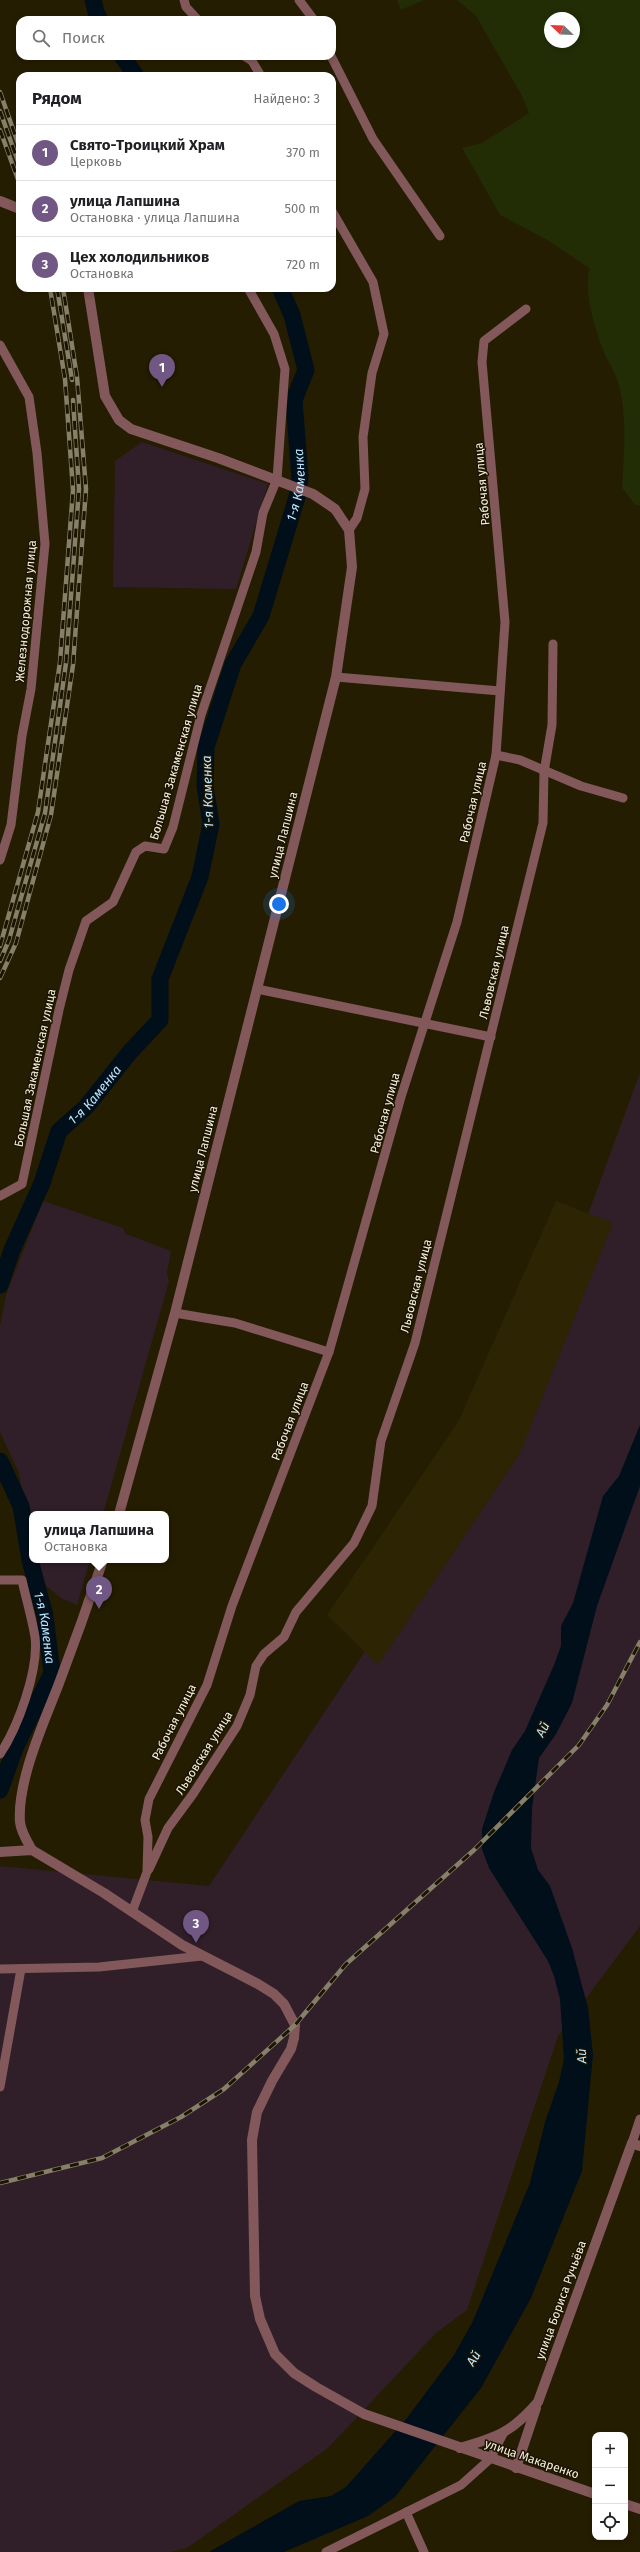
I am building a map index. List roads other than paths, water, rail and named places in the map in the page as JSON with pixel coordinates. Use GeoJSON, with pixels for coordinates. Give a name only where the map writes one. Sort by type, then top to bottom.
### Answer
{"type":"FeatureCollection","features":[{"type":"Feature","properties":{"kind":"street"},"geometry":{"type":"LineString","coordinates":[[184,0],[186,7],[194,16]]}},
{"type":"Feature","properties":{"kind":"street"},"geometry":{"type":"LineString","coordinates":[[299,0],[311,16]]}},
{"type":"Feature","properties":{"kind":"street"},"geometry":{"type":"LineString","coordinates":[[249,60],[258,72]]}},
{"type":"Feature","properties":{"kind":"street"},"geometry":{"type":"LineString","coordinates":[[333,60],[373,139],[440,236]]}},
{"type":"Feature","properties":{"kind":"street"},"geometry":{"type":"LineString","coordinates":[[0,201],[16,207]]}},
{"type":"Feature","properties":{"kind":"street"},"geometry":{"type":"LineString","coordinates":[[89,292],[105,396],[119,420],[131,429],[278,479],[313,494],[335,509],[349,530],[356,518],[365,489],[363,437],[372,373],[384,334],[373,282],[336,218]]}},
{"type":"Feature","properties":{"kind":"street","name":"Большая Закаменская улица"},"geometry":{"type":"LineString","coordinates":[[0,1196],[22,1184],[59,1010],[69,970],[86,921],[113,902],[136,852],[145,846],[164,849],[172,827],[201,715],[256,552],[263,513],[278,479],[285,369],[274,334],[250,292]]}},
{"type":"Feature","properties":{"kind":"street","name":"Рабочая улица"},"geometry":{"type":"LineString","coordinates":[[132,1912],[147,1872],[148,1837],[146,1820],[150,1799],[207,1685],[232,1606],[329,1352],[364,1224],[457,922],[496,756],[505,622],[482,362],[484,341],[526,309]]}},
{"type":"Feature","properties":{"kind":"street","name":"Железнодорожная улица"},"geometry":{"type":"LineString","coordinates":[[0,345],[29,397],[37,453],[45,544],[31,689],[22,736],[11,825],[0,860]]}},
{"type":"Feature","properties":{"kind":"street","name":"улица Лапшина"},"geometry":{"type":"LineString","coordinates":[[120,1511],[175,1313],[336,677],[352,567],[349,530]]}},
{"type":"Feature","properties":{"kind":"street","name":"Львовская улица"},"geometry":{"type":"LineString","coordinates":[[147,1872],[168,1828],[193,1794],[237,1726],[250,1695],[256,1666],[264,1654],[284,1637],[296,1612],[354,1542],[372,1506],[381,1441],[415,1343],[491,1037],[506,967],[543,823],[544,772],[552,725],[553,644]]}},
{"type":"Feature","properties":{"kind":"street"},"geometry":{"type":"LineString","coordinates":[[336,677],[500,691]]}},
{"type":"Feature","properties":{"kind":"street"},"geometry":{"type":"LineString","coordinates":[[496,756],[520,760],[544,772],[581,786],[623,798]]}},
{"type":"Feature","properties":{"kind":"street"},"geometry":{"type":"LineString","coordinates":[[257,989],[387,1016],[425,1022],[491,1037]]}},
{"type":"Feature","properties":{"kind":"street"},"geometry":{"type":"LineString","coordinates":[[175,1313],[235,1323],[329,1352]]}},
{"type":"Feature","properties":{"kind":"street"},"geometry":{"type":"LineString","coordinates":[[0,1852],[32,1850],[25,1838],[20,1823],[21,1802],[25,1783],[37,1740],[103,1563]]}},
{"type":"Feature","properties":{"kind":"street"},"geometry":{"type":"LineString","coordinates":[[0,1580],[22,1580],[35,1638],[30,1690],[8,1742],[0,1754]]}},
{"type":"Feature","properties":{"kind":"street","name":"улица Макаренко"},"geometry":{"type":"LineString","coordinates":[[32,1850],[202,1956],[230,1968],[274,1994],[284,2004],[295,2025],[291,2049],[272,2081],[257,2112],[252,2140],[253,2255],[255,2296],[260,2319],[275,2354],[294,2373],[364,2414],[490,2459],[592,2493]]}},
{"type":"Feature","properties":{"kind":"street"},"geometry":{"type":"LineString","coordinates":[[0,1969],[99,1967],[202,1956]]}},
{"type":"Feature","properties":{"kind":"street"},"geometry":{"type":"LineString","coordinates":[[1,2083],[21,1969]]}},
{"type":"Feature","properties":{"kind":"street","name":"улица Бориса Ручьёва"},"geometry":{"type":"LineString","coordinates":[[456,2446],[503,2434],[521,2422],[538,2402],[636,2144],[640,2119]]}},
{"type":"Feature","properties":{"kind":"street"},"geometry":{"type":"LineString","coordinates":[[516,2468],[538,2402]]}},
{"type":"Feature","properties":{"kind":"street"},"geometry":{"type":"LineString","coordinates":[[326,2552],[461,2484],[490,2459],[503,2434]]}},
{"type":"Feature","properties":{"kind":"street"},"geometry":{"type":"LineString","coordinates":[[628,2505],[640,2509]]}},
{"type":"Feature","properties":{"kind":"street"},"geometry":{"type":"LineString","coordinates":[[406,2512],[424,2552]]}},
{"type":"Feature","properties":{"kind":"water","name":"Ай"},"geometry":{"type":"Polygon","coordinates":[[[640,1425],[640,1486],[597,1606],[572,1703],[556,1734],[539,1758],[532,1808],[531,1848],[538,1870],[550,1886],[572,1948],[588,2008],[593,2054],[582,2171],[531,2298],[481,2388],[395,2497],[368,2516],[284,2552],[209,2552],[299,2501],[331,2496],[346,2487],[407,2418],[454,2355],[473,2321],[530,2183],[545,2122],[559,2082],[564,2059],[560,1999],[554,1976],[548,1961],[489,1868],[482,1849],[482,1829],[494,1792],[512,1750],[525,1731],[561,1646],[561,1626],[573,1603],[603,1496],[619,1476],[640,1425]]]}},
{"type":"Feature","properties":{"kind":"waterway","name":"1-я Каменка"},"geometry":{"type":"LineString","coordinates":[[93,0],[98,16]]}},
{"type":"Feature","properties":{"kind":"waterway","name":"1-я Каменка"},"geometry":{"type":"LineString","coordinates":[[125,60],[133,72]]}},
{"type":"Feature","properties":{"kind":"waterway","name":"1-я Каменка"},"geometry":{"type":"LineString","coordinates":[[0,1285],[12,1250],[42,1183],[59,1131],[86,1107],[130,1052],[160,1020],[160,979],[200,877],[211,824],[205,786],[206,747],[233,664],[261,616],[297,497],[300,479],[294,400],[306,370],[292,315],[282,292]]}},
{"type":"Feature","properties":{"kind":"waterway","name":"1-я Каменка"},"geometry":{"type":"LineString","coordinates":[[0,1461],[21,1506],[29,1554]]}},
{"type":"Feature","properties":{"kind":"waterway","name":"1-я Каменка"},"geometry":{"type":"LineString","coordinates":[[0,1790],[15,1748],[52,1673],[45,1616],[31,1563]]}},
{"type":"Feature","properties":{"kind":"railway"},"geometry":{"type":"LineString","coordinates":[[0,92],[16,138]]}},
{"type":"Feature","properties":{"kind":"railway"},"geometry":{"type":"LineString","coordinates":[[0,111],[16,156]]}},
{"type":"Feature","properties":{"kind":"railway"},"geometry":{"type":"LineString","coordinates":[[0,130],[16,174]]}},
{"type":"Feature","properties":{"kind":"railway"},"geometry":{"type":"LineString","coordinates":[[0,946],[38,812],[60,662],[73,490],[65,379],[51,292]]}},
{"type":"Feature","properties":{"kind":"railway"},"geometry":{"type":"LineString","coordinates":[[58,292],[72,380]]}},
{"type":"Feature","properties":{"kind":"railway"},"geometry":{"type":"LineString","coordinates":[[0,978],[16,943],[51,815],[73,665],[86,489],[77,377],[64,292]]}},
{"type":"Feature","properties":{"kind":"railway"},"geometry":{"type":"LineString","coordinates":[[0,961],[9,940],[45,813],[66,663],[79,489],[73,400]]}},
{"type":"Feature","properties":{"kind":"railway"},"geometry":{"type":"LineString","coordinates":[[0,2183],[102,2158],[181,2117],[224,2089],[295,2025],[346,1964],[474,1850],[579,1745],[607,1705],[640,1642]]}},
{"type":"Feature","properties":{"kind":"place","name":"Свято-Троицкий Храм"},"geometry":{"type":"Point","coordinates":[162,387]}},
{"type":"Feature","properties":{"kind":"place","name":"улица Лапшина"},"geometry":{"type":"Point","coordinates":[99,1609]}},
{"type":"Feature","properties":{"kind":"place","name":"Цех холодильников"},"geometry":{"type":"Point","coordinates":[196,1943]}}]}
